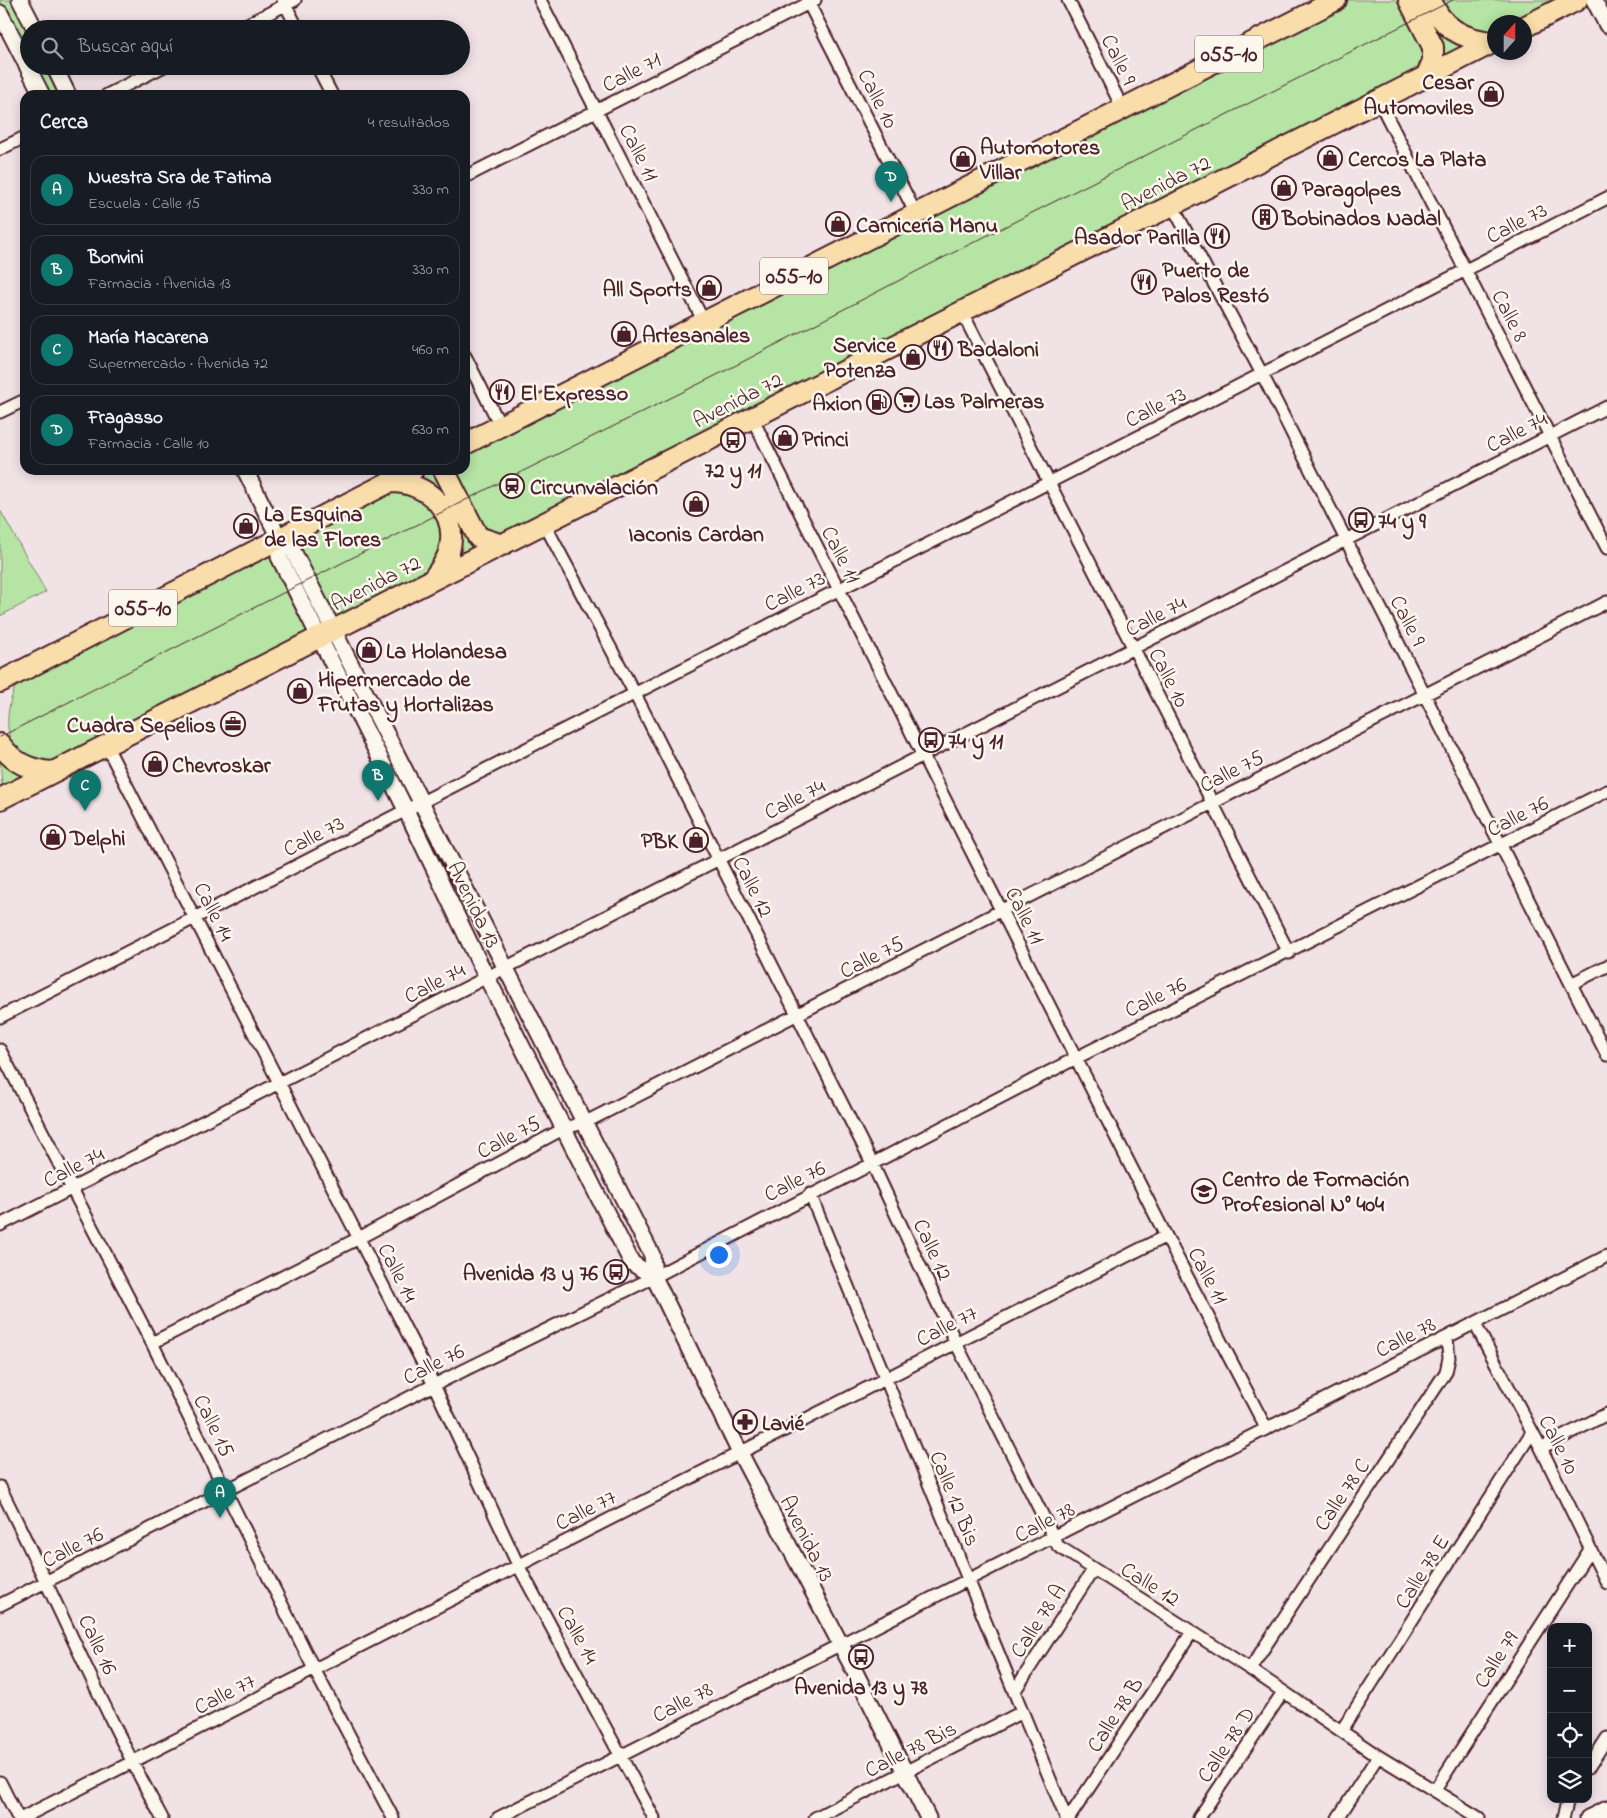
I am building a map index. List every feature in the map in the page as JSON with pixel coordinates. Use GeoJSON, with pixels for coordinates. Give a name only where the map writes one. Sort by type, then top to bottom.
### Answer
{"type":"FeatureCollection","features":[{"type":"Feature","properties":{"kind":"highway"},"geometry":{"type":"LineString","coordinates":[[1409,0],[1433,47],[1434,61],[1426,77]]}},
{"type":"Feature","properties":{"kind":"highway"},"geometry":{"type":"LineString","coordinates":[[1432,0],[1434,9],[1445,24],[1459,35],[1476,41],[1487,42]]}},
{"type":"Feature","properties":{"kind":"highway"},"geometry":{"type":"LineString","coordinates":[[1532,23],[1577,0]]}},
{"type":"Feature","properties":{"kind":"highway","name":"055-10"},"geometry":{"type":"LineString","coordinates":[[470,441],[1332,1]]}},
{"type":"Feature","properties":{"kind":"highway","name":"Avenida 72"},"geometry":{"type":"LineString","coordinates":[[0,799],[1487,46]]}},
{"type":"Feature","properties":{"kind":"highway","name":"055-10"},"geometry":{"type":"LineString","coordinates":[[2,683],[403,475]]}},
{"type":"Feature","properties":{"kind":"highway"},"geometry":{"type":"LineString","coordinates":[[447,475],[478,537],[502,545]]}},
{"type":"Feature","properties":{"kind":"highway"},"geometry":{"type":"LineString","coordinates":[[388,482],[412,484],[424,490],[434,496],[445,511],[450,525],[451,539],[448,554],[433,580]]}},
{"type":"Feature","properties":{"kind":"highway"},"geometry":{"type":"LineString","coordinates":[[0,744],[6,753],[19,764],[34,770],[52,772]]}},
{"type":"Feature","properties":{"kind":"street"},"geometry":{"type":"LineString","coordinates":[[20,0],[30,20]]}},
{"type":"Feature","properties":{"kind":"street","name":"Calle 11"},"geometry":{"type":"LineString","coordinates":[[540,0],[704,322]]}},
{"type":"Feature","properties":{"kind":"street","name":"Calle 9"},"geometry":{"type":"LineString","coordinates":[[1068,0],[1123,109]]}},
{"type":"Feature","properties":{"kind":"street"},"geometry":{"type":"LineString","coordinates":[[1594,0],[1607,25]]}},
{"type":"Feature","properties":{"kind":"street","name":"Calle 71"},"geometry":{"type":"LineString","coordinates":[[470,174],[810,1]]}},
{"type":"Feature","properties":{"kind":"street","name":"Calle 10"},"geometry":{"type":"LineString","coordinates":[[810,1],[916,214]]}},
{"type":"Feature","properties":{"kind":"street"},"geometry":{"type":"LineString","coordinates":[[255,20],[288,2],[295,20]]}},
{"type":"Feature","properties":{"kind":"street"},"geometry":{"type":"LineString","coordinates":[[0,14],[20,53]]}},
{"type":"Feature","properties":{"kind":"street"},"geometry":{"type":"LineString","coordinates":[[32,75],[39,90]]}},
{"type":"Feature","properties":{"kind":"street"},"geometry":{"type":"LineString","coordinates":[[58,75],[66,90]]}},
{"type":"Feature","properties":{"kind":"street"},"geometry":{"type":"LineString","coordinates":[[117,90],[146,75]]}},
{"type":"Feature","properties":{"kind":"street"},"geometry":{"type":"LineString","coordinates":[[322,75],[329,90]]}},
{"type":"Feature","properties":{"kind":"street","name":"Calle 8"},"geometry":{"type":"LineString","coordinates":[[1379,100],[1607,548]]}},
{"type":"Feature","properties":{"kind":"street"},"geometry":{"type":"LineString","coordinates":[[0,149],[20,139]]}},
{"type":"Feature","properties":{"kind":"street","name":"Calle 73"},"geometry":{"type":"LineString","coordinates":[[0,1017],[1607,198]]}},
{"type":"Feature","properties":{"kind":"street","name":"Calle 9"},"geometry":{"type":"LineString","coordinates":[[1172,205],[1262,374],[1607,1055]]}},
{"type":"Feature","properties":{"kind":"street","name":"Calle 10"},"geometry":{"type":"LineString","coordinates":[[962,312],[1289,953]]}},
{"type":"Feature","properties":{"kind":"street"},"geometry":{"type":"LineString","coordinates":[[470,366],[500,426]]}},
{"type":"Feature","properties":{"kind":"street"},"geometry":{"type":"LineString","coordinates":[[0,412],[20,402]]}},
{"type":"Feature","properties":{"kind":"street","name":"Calle 74"},"geometry":{"type":"LineString","coordinates":[[0,1225],[1607,407]]}},
{"type":"Feature","properties":{"kind":"street","name":"Calle 11"},"geometry":{"type":"LineString","coordinates":[[752,418],[1166,1236],[1266,1428]]}},
{"type":"Feature","properties":{"kind":"street","name":"Avenida 13"},"geometry":{"type":"LineString","coordinates":[[248,475],[280,538],[279,557],[326,633],[422,803],[652,1254],[654,1276],[740,1453],[841,1644],[928,1818]]}},
{"type":"Feature","properties":{"kind":"street","name":"Calle 12"},"geometry":{"type":"LineString","coordinates":[[544,523],[635,694],[872,1162],[956,1343],[1058,1546],[1250,1669],[1378,1756],[1479,1818]]}},
{"type":"Feature","properties":{"kind":"street","name":"Calle 75"},"geometry":{"type":"LineString","coordinates":[[152,1343],[359,1238],[565,1128],[584,1123],[1002,912],[1211,803],[1607,602]]}},
{"type":"Feature","properties":{"kind":"street","name":"Avenida 13"},"geometry":{"type":"LineString","coordinates":[[326,633],[406,810],[487,977],[565,1128],[632,1264],[654,1276]]}},
{"type":"Feature","properties":{"kind":"street","name":"Calle 14"},"geometry":{"type":"LineString","coordinates":[[106,745],[196,917],[434,1385],[518,1565],[654,1818]]}},
{"type":"Feature","properties":{"kind":"street","name":"Calle 76"},"geometry":{"type":"LineString","coordinates":[[0,1605],[654,1276],[1076,1058],[1502,846],[1607,791]]}},
{"type":"Feature","properties":{"kind":"street"},"geometry":{"type":"LineString","coordinates":[[1571,984],[1607,966]]}},
{"type":"Feature","properties":{"kind":"street","name":"Calle 15"},"geometry":{"type":"LineString","coordinates":[[0,1050],[152,1343],[314,1669],[394,1818]]}},
{"type":"Feature","properties":{"kind":"street","name":"Calle 12 Bis"},"geometry":{"type":"LineString","coordinates":[[810,1194],[1022,1712],[1068,1818]]}},
{"type":"Feature","properties":{"kind":"street","name":"Calle 77"},"geometry":{"type":"LineString","coordinates":[[20,1818],[1166,1236]]}},
{"type":"Feature","properties":{"kind":"street","name":"Calle 78"},"geometry":{"type":"LineString","coordinates":[[498,1818],[621,1754],[1053,1539],[1266,1428],[1607,1256]]}},
{"type":"Feature","properties":{"kind":"street","name":"Calle 10"},"geometry":{"type":"LineString","coordinates":[[1475,1324],[1541,1448],[1589,1551],[1607,1583]]}},
{"type":"Feature","properties":{"kind":"street","name":"Calle 78 C"},"geometry":{"type":"LineString","coordinates":[[1250,1669],[1446,1372],[1449,1358],[1447,1338]]}},
{"type":"Feature","properties":{"kind":"street"},"geometry":{"type":"LineString","coordinates":[[1541,1448],[1607,1414]]}},
{"type":"Feature","properties":{"kind":"street","name":"Calle 78 E"},"geometry":{"type":"LineString","coordinates":[[1342,1730],[1532,1432]]}},
{"type":"Feature","properties":{"kind":"street","name":"Calle 16"},"geometry":{"type":"LineString","coordinates":[[0,1487],[47,1581],[132,1762],[162,1818]]}},
{"type":"Feature","properties":{"kind":"street","name":"Calle 79"},"geometry":{"type":"LineString","coordinates":[[1435,1790],[1589,1551]]}},
{"type":"Feature","properties":{"kind":"street","name":"Calle 78 A"},"geometry":{"type":"LineString","coordinates":[[1014,1692],[1094,1570]]}},
{"type":"Feature","properties":{"kind":"street","name":"Calle 78 B"},"geometry":{"type":"LineString","coordinates":[[1068,1818],[1192,1632]]}},
{"type":"Feature","properties":{"kind":"street","name":"Calle 78 D"},"geometry":{"type":"LineString","coordinates":[[1199,1818],[1284,1692]]}},
{"type":"Feature","properties":{"kind":"street","name":"Calle 78 Bis"},"geometry":{"type":"LineString","coordinates":[[815,1818],[1022,1712]]}},
{"type":"Feature","properties":{"kind":"street"},"geometry":{"type":"LineString","coordinates":[[1592,1762],[1607,1738]]}},
{"type":"Feature","properties":{"kind":"street"},"geometry":{"type":"LineString","coordinates":[[1338,1818],[1378,1756]]}},
{"type":"Feature","properties":{"kind":"street"},"geometry":{"type":"LineString","coordinates":[[0,1782],[20,1818]]}},
{"type":"Feature","properties":{"kind":"street"},"geometry":{"type":"LineString","coordinates":[[1563,1818],[1567,1803]]}},
{"type":"Feature","properties":{"kind":"street"},"geometry":{"type":"LineString","coordinates":[[1588,1818],[1604,1813]]}},
{"type":"Feature","properties":{"kind":"green space"},"geometry":{"type":"Polygon","coordinates":[[[0,0],[11,0],[21,20],[20,41],[0,0]]]}},
{"type":"Feature","properties":{"kind":"green space"},"geometry":{"type":"Polygon","coordinates":[[[1349,0],[1403,0],[1429,51],[1424,66],[495,538],[482,534],[451,475],[470,475],[470,445],[1349,0]]]}},
{"type":"Feature","properties":{"kind":"green space"},"geometry":{"type":"Polygon","coordinates":[[[1415,0],[1424,0],[1468,46],[1440,58],[1415,0]]]}},
{"type":"Feature","properties":{"kind":"green space"},"geometry":{"type":"Polygon","coordinates":[[[1439,0],[1555,0],[1525,15],[1487,15],[1486,33],[1456,23],[1439,0]]]}},
{"type":"Feature","properties":{"kind":"green space"},"geometry":{"type":"Polygon","coordinates":[[[37,75],[49,75],[56,90],[45,90],[37,75]]]}},
{"type":"Feature","properties":{"kind":"green space"},"geometry":{"type":"Polygon","coordinates":[[[442,475],[482,545],[452,559],[445,496],[433,485],[415,476],[442,475]]]}},
{"type":"Feature","properties":{"kind":"green space"},"geometry":{"type":"Polygon","coordinates":[[[390,490],[424,496],[443,521],[443,546],[429,571],[335,620],[293,538],[390,490]]]}},
{"type":"Feature","properties":{"kind":"green space"},"geometry":{"type":"Polygon","coordinates":[[[0,510],[46,592],[0,616],[0,510]]]}},
{"type":"Feature","properties":{"kind":"green space"},"geometry":{"type":"Polygon","coordinates":[[[269,550],[311,632],[54,760],[38,761],[25,757],[16,750],[8,727],[8,714],[16,685],[269,550]]]}},
{"type":"Feature","properties":{"kind":"green space"},"geometry":{"type":"Polygon","coordinates":[[[0,758],[26,774],[2,786],[0,758]]]}},
{"type":"Feature","properties":{"kind":"tram line"},"geometry":{"type":"LineString","coordinates":[[0,737],[507,479],[723,372],[925,267],[1453,0]]}},
{"type":"Feature","properties":{"kind":"place","name":"Cesar Automoviles"},"geometry":{"type":"Point","coordinates":[1491,94]}},
{"type":"Feature","properties":{"kind":"place","name":"Cercos La Plata"},"geometry":{"type":"Point","coordinates":[1330,158]}},
{"type":"Feature","properties":{"kind":"place","name":"Automotores Villar"},"geometry":{"type":"Point","coordinates":[963,159]}},
{"type":"Feature","properties":{"kind":"place","name":"Paragolpes"},"geometry":{"type":"Point","coordinates":[1284,188]}},
{"type":"Feature","properties":{"kind":"place","name":"Fragasso"},"geometry":{"type":"Point","coordinates":[891,202]}},
{"type":"Feature","properties":{"kind":"place","name":"Bobinados Nadal"},"geometry":{"type":"Point","coordinates":[1265,217]}},
{"type":"Feature","properties":{"kind":"place","name":"Carnicería Manu"},"geometry":{"type":"Point","coordinates":[838,224]}},
{"type":"Feature","properties":{"kind":"place","name":"Asador Parilla"},"geometry":{"type":"Point","coordinates":[1217,236]}},
{"type":"Feature","properties":{"kind":"place","name":"Puerto de Palos Restó"},"geometry":{"type":"Point","coordinates":[1144,282]}},
{"type":"Feature","properties":{"kind":"place","name":"All Sports"},"geometry":{"type":"Point","coordinates":[709,288]}},
{"type":"Feature","properties":{"kind":"place","name":"Artesanales"},"geometry":{"type":"Point","coordinates":[624,334]}},
{"type":"Feature","properties":{"kind":"place","name":"Badaloni"},"geometry":{"type":"Point","coordinates":[940,348]}},
{"type":"Feature","properties":{"kind":"place","name":"Service Potenza"},"geometry":{"type":"Point","coordinates":[913,357]}},
{"type":"Feature","properties":{"kind":"place","name":"El Expresso"},"geometry":{"type":"Point","coordinates":[502,392]}},
{"type":"Feature","properties":{"kind":"place","name":"Las Palmeras"},"geometry":{"type":"Point","coordinates":[907,400]}},
{"type":"Feature","properties":{"kind":"place","name":"Axion"},"geometry":{"type":"Point","coordinates":[879,402]}},
{"type":"Feature","properties":{"kind":"place","name":"Princi"},"geometry":{"type":"Point","coordinates":[785,438]}},
{"type":"Feature","properties":{"kind":"place","name":"72 y 11"},"geometry":{"type":"Point","coordinates":[733,440]}},
{"type":"Feature","properties":{"kind":"place","name":"Circunvalación"},"geometry":{"type":"Point","coordinates":[512,486]}},
{"type":"Feature","properties":{"kind":"place","name":"Iaconis Cardan"},"geometry":{"type":"Point","coordinates":[696,504]}},
{"type":"Feature","properties":{"kind":"place","name":"74 y 9"},"geometry":{"type":"Point","coordinates":[1361,520]}},
{"type":"Feature","properties":{"kind":"place","name":"La Esquina de las Flores"},"geometry":{"type":"Point","coordinates":[246,526]}},
{"type":"Feature","properties":{"kind":"place","name":"La Holandesa"},"geometry":{"type":"Point","coordinates":[369,650]}},
{"type":"Feature","properties":{"kind":"place","name":"Hipermercado de Frutas y Hortalizas"},"geometry":{"type":"Point","coordinates":[300,691]}},
{"type":"Feature","properties":{"kind":"place","name":"Cuadra Sepelios"},"geometry":{"type":"Point","coordinates":[233,724]}},
{"type":"Feature","properties":{"kind":"place","name":"74 y 11"},"geometry":{"type":"Point","coordinates":[931,740]}},
{"type":"Feature","properties":{"kind":"place","name":"Chevroskar"},"geometry":{"type":"Point","coordinates":[155,764]}},
{"type":"Feature","properties":{"kind":"place","name":"Bonvini"},"geometry":{"type":"Point","coordinates":[378,801]}},
{"type":"Feature","properties":{"kind":"place","name":"María Macarena"},"geometry":{"type":"Point","coordinates":[85,811]}},
{"type":"Feature","properties":{"kind":"place","name":"Delphi"},"geometry":{"type":"Point","coordinates":[53,837]}},
{"type":"Feature","properties":{"kind":"place","name":"PBK"},"geometry":{"type":"Point","coordinates":[696,840]}},
{"type":"Feature","properties":{"kind":"place","name":"Centro de Formación Profesional N° 404"},"geometry":{"type":"Point","coordinates":[1204,1191]}},
{"type":"Feature","properties":{"kind":"place","name":"Avenida 13 y 76"},"geometry":{"type":"Point","coordinates":[616,1272]}},
{"type":"Feature","properties":{"kind":"place","name":"Lavié"},"geometry":{"type":"Point","coordinates":[745,1422]}},
{"type":"Feature","properties":{"kind":"place","name":"Nuestra Sra de Fatima"},"geometry":{"type":"Point","coordinates":[220,1518]}},
{"type":"Feature","properties":{"kind":"place","name":"Avenida 13 y 78"},"geometry":{"type":"Point","coordinates":[861,1657]}}]}
